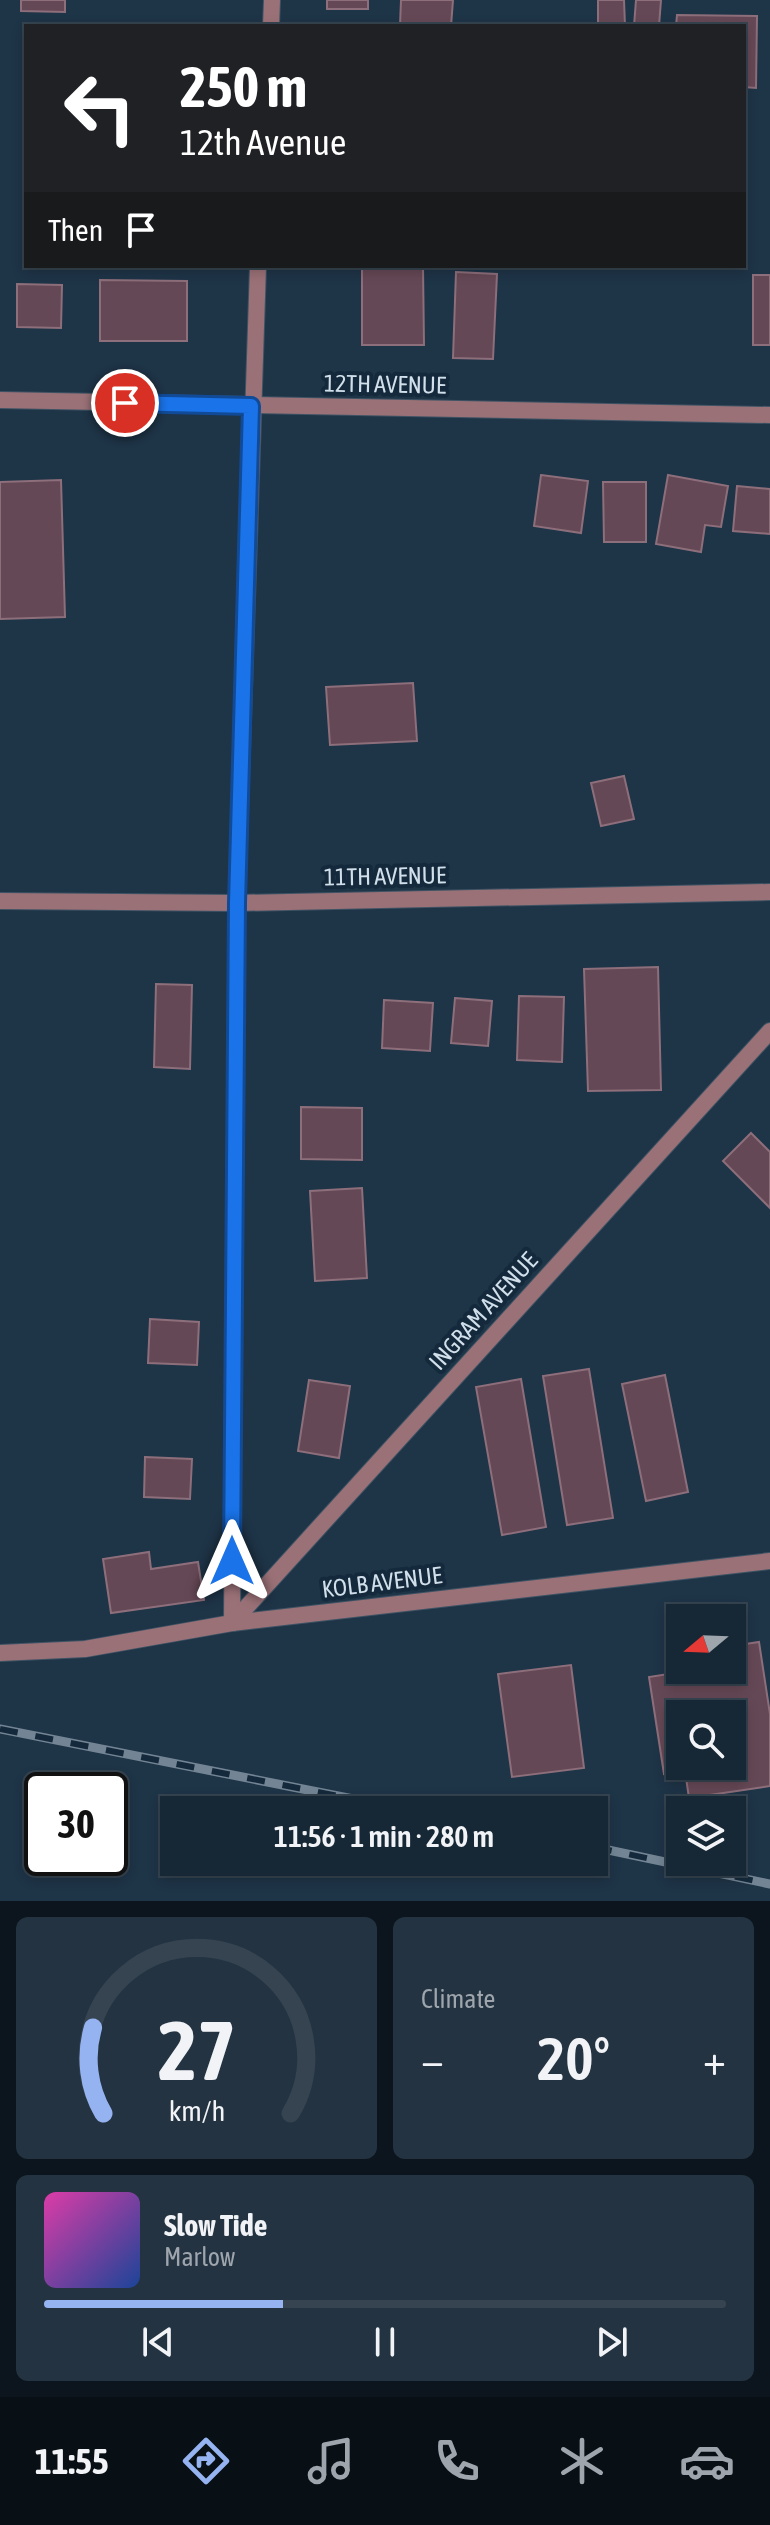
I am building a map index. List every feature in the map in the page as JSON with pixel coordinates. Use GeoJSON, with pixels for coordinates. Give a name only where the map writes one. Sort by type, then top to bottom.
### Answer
{"type":"FeatureCollection","features":[{"type":"Feature","properties":{"kind":"street"},"geometry":{"type":"LineString","coordinates":[[271,24],[272,0]]}},
{"type":"Feature","properties":{"kind":"street"},"geometry":{"type":"LineString","coordinates":[[232,1623],[237,903],[258,268]]}},
{"type":"Feature","properties":{"kind":"street","name":"12TH AVENUE"},"geometry":{"type":"LineString","coordinates":[[0,400],[770,415]]}},
{"type":"Feature","properties":{"kind":"street","name":"11TH AVENUE"},"geometry":{"type":"LineString","coordinates":[[0,901],[237,903],[770,892]]}},
{"type":"Feature","properties":{"kind":"street","name":"INGRAM AVENUE"},"geometry":{"type":"LineString","coordinates":[[232,1623],[770,1031]]}},
{"type":"Feature","properties":{"kind":"street","name":"KOLB AVENUE"},"geometry":{"type":"LineString","coordinates":[[0,1653],[85,1649],[232,1623],[770,1561]]}},
{"type":"Feature","properties":{"kind":"building"},"geometry":{"type":"Polygon","coordinates":[[[21,0],[65,0],[65,12],[21,11],[21,0]]]}},
{"type":"Feature","properties":{"kind":"building"},"geometry":{"type":"Polygon","coordinates":[[[327,0],[368,0],[368,9],[327,9],[327,0]]]}},
{"type":"Feature","properties":{"kind":"building"},"geometry":{"type":"Polygon","coordinates":[[[401,0],[453,0],[451,24],[400,24],[401,0]]]}},
{"type":"Feature","properties":{"kind":"building"},"geometry":{"type":"Polygon","coordinates":[[[598,0],[624,0],[625,24],[598,24],[598,0]]]}},
{"type":"Feature","properties":{"kind":"building"},"geometry":{"type":"Polygon","coordinates":[[[636,0],[661,0],[659,24],[634,24],[636,0]]]}},
{"type":"Feature","properties":{"kind":"building"},"geometry":{"type":"Polygon","coordinates":[[[677,15],[757,16],[756,88],[746,87],[746,24],[676,24],[677,15]]]}},
{"type":"Feature","properties":{"kind":"building"},"geometry":{"type":"Polygon","coordinates":[[[362,268],[423,268],[424,345],[362,345],[362,268]]]}},
{"type":"Feature","properties":{"kind":"building"},"geometry":{"type":"Polygon","coordinates":[[[456,272],[497,274],[493,359],[453,358],[456,272]]]}},
{"type":"Feature","properties":{"kind":"building"},"geometry":{"type":"Polygon","coordinates":[[[753,275],[770,275],[770,345],[753,345],[753,275]]]}},
{"type":"Feature","properties":{"kind":"building"},"geometry":{"type":"Polygon","coordinates":[[[100,280],[187,281],[187,341],[100,341],[100,280]]]}},
{"type":"Feature","properties":{"kind":"building"},"geometry":{"type":"Polygon","coordinates":[[[17,284],[62,285],[61,328],[17,327],[17,284]]]}},
{"type":"Feature","properties":{"kind":"building"},"geometry":{"type":"Polygon","coordinates":[[[541,475],[588,481],[581,533],[534,526],[541,475]]]}},
{"type":"Feature","properties":{"kind":"building"},"geometry":{"type":"Polygon","coordinates":[[[668,475],[728,486],[721,527],[705,525],[701,552],[656,544],[668,475]]]}},
{"type":"Feature","properties":{"kind":"building"},"geometry":{"type":"Polygon","coordinates":[[[61,480],[65,617],[0,619],[0,482],[61,480]]]}},
{"type":"Feature","properties":{"kind":"building"},"geometry":{"type":"Polygon","coordinates":[[[603,482],[646,482],[646,542],[604,542],[603,482]]]}},
{"type":"Feature","properties":{"kind":"building"},"geometry":{"type":"Polygon","coordinates":[[[737,486],[770,489],[770,534],[733,531],[737,486]]]}},
{"type":"Feature","properties":{"kind":"building"},"geometry":{"type":"Polygon","coordinates":[[[413,683],[417,741],[330,745],[326,687],[413,683]]]}},
{"type":"Feature","properties":{"kind":"building"},"geometry":{"type":"Polygon","coordinates":[[[624,776],[634,819],[601,826],[591,783],[624,776]]]}},
{"type":"Feature","properties":{"kind":"building"},"geometry":{"type":"Polygon","coordinates":[[[658,967],[661,1090],[588,1091],[584,969],[658,967]]]}},
{"type":"Feature","properties":{"kind":"building"},"geometry":{"type":"Polygon","coordinates":[[[156,984],[192,985],[190,1069],[154,1067],[156,984]]]}},
{"type":"Feature","properties":{"kind":"building"},"geometry":{"type":"Polygon","coordinates":[[[519,996],[564,997],[562,1062],[517,1060],[519,996]]]}},
{"type":"Feature","properties":{"kind":"building"},"geometry":{"type":"Polygon","coordinates":[[[455,998],[492,1001],[488,1046],[451,1043],[455,998]]]}},
{"type":"Feature","properties":{"kind":"building"},"geometry":{"type":"Polygon","coordinates":[[[384,1000],[433,1003],[430,1051],[382,1048],[384,1000]]]}},
{"type":"Feature","properties":{"kind":"building"},"geometry":{"type":"Polygon","coordinates":[[[301,1107],[362,1108],[362,1160],[301,1159],[301,1107]]]}},
{"type":"Feature","properties":{"kind":"building"},"geometry":{"type":"Polygon","coordinates":[[[751,1133],[770,1152],[770,1208],[723,1161],[751,1133]]]}},
{"type":"Feature","properties":{"kind":"building"},"geometry":{"type":"Polygon","coordinates":[[[362,1188],[367,1278],[315,1281],[310,1191],[362,1188]]]}},
{"type":"Feature","properties":{"kind":"building"},"geometry":{"type":"Polygon","coordinates":[[[150,1319],[199,1322],[197,1365],[148,1363],[150,1319]]]}},
{"type":"Feature","properties":{"kind":"building"},"geometry":{"type":"Polygon","coordinates":[[[589,1369],[613,1518],[567,1525],[543,1376],[589,1369]]]}},
{"type":"Feature","properties":{"kind":"building"},"geometry":{"type":"Polygon","coordinates":[[[665,1375],[688,1492],[646,1501],[622,1384],[665,1375]]]}},
{"type":"Feature","properties":{"kind":"building"},"geometry":{"type":"Polygon","coordinates":[[[521,1379],[546,1527],[502,1535],[476,1387],[521,1379]]]}},
{"type":"Feature","properties":{"kind":"building"},"geometry":{"type":"Polygon","coordinates":[[[309,1380],[350,1386],[339,1458],[298,1451],[309,1380]]]}},
{"type":"Feature","properties":{"kind":"building"},"geometry":{"type":"Polygon","coordinates":[[[145,1457],[192,1459],[190,1499],[144,1497],[145,1457]]]}},
{"type":"Feature","properties":{"kind":"building"},"geometry":{"type":"Polygon","coordinates":[[[149,1552],[151,1569],[198,1562],[204,1600],[111,1613],[103,1559],[149,1552]]]}},
{"type":"Feature","properties":{"kind":"building"},"geometry":{"type":"Polygon","coordinates":[[[759,1642],[770,1714],[770,1786],[689,1796],[686,1780],[746,1780],[746,1700],[666,1700],[664,1774],[649,1677],[666,1674],[666,1684],[746,1684],[746,1644],[759,1642]]]}},
{"type":"Feature","properties":{"kind":"building"},"geometry":{"type":"Polygon","coordinates":[[[571,1665],[584,1768],[512,1777],[498,1674],[571,1665]]]}},
{"type":"Feature","properties":{"kind":"railway"},"geometry":{"type":"LineString","coordinates":[[0,1729],[338,1796]]}},
{"type":"Feature","properties":{"kind":"railway"},"geometry":{"type":"LineString","coordinates":[[608,1850],[770,1884]]}},
{"type":"Feature","properties":{"kind":"route"},"geometry":{"type":"LineString","coordinates":[[125,403],[251,406],[237,903],[232,1561]]}}]}
